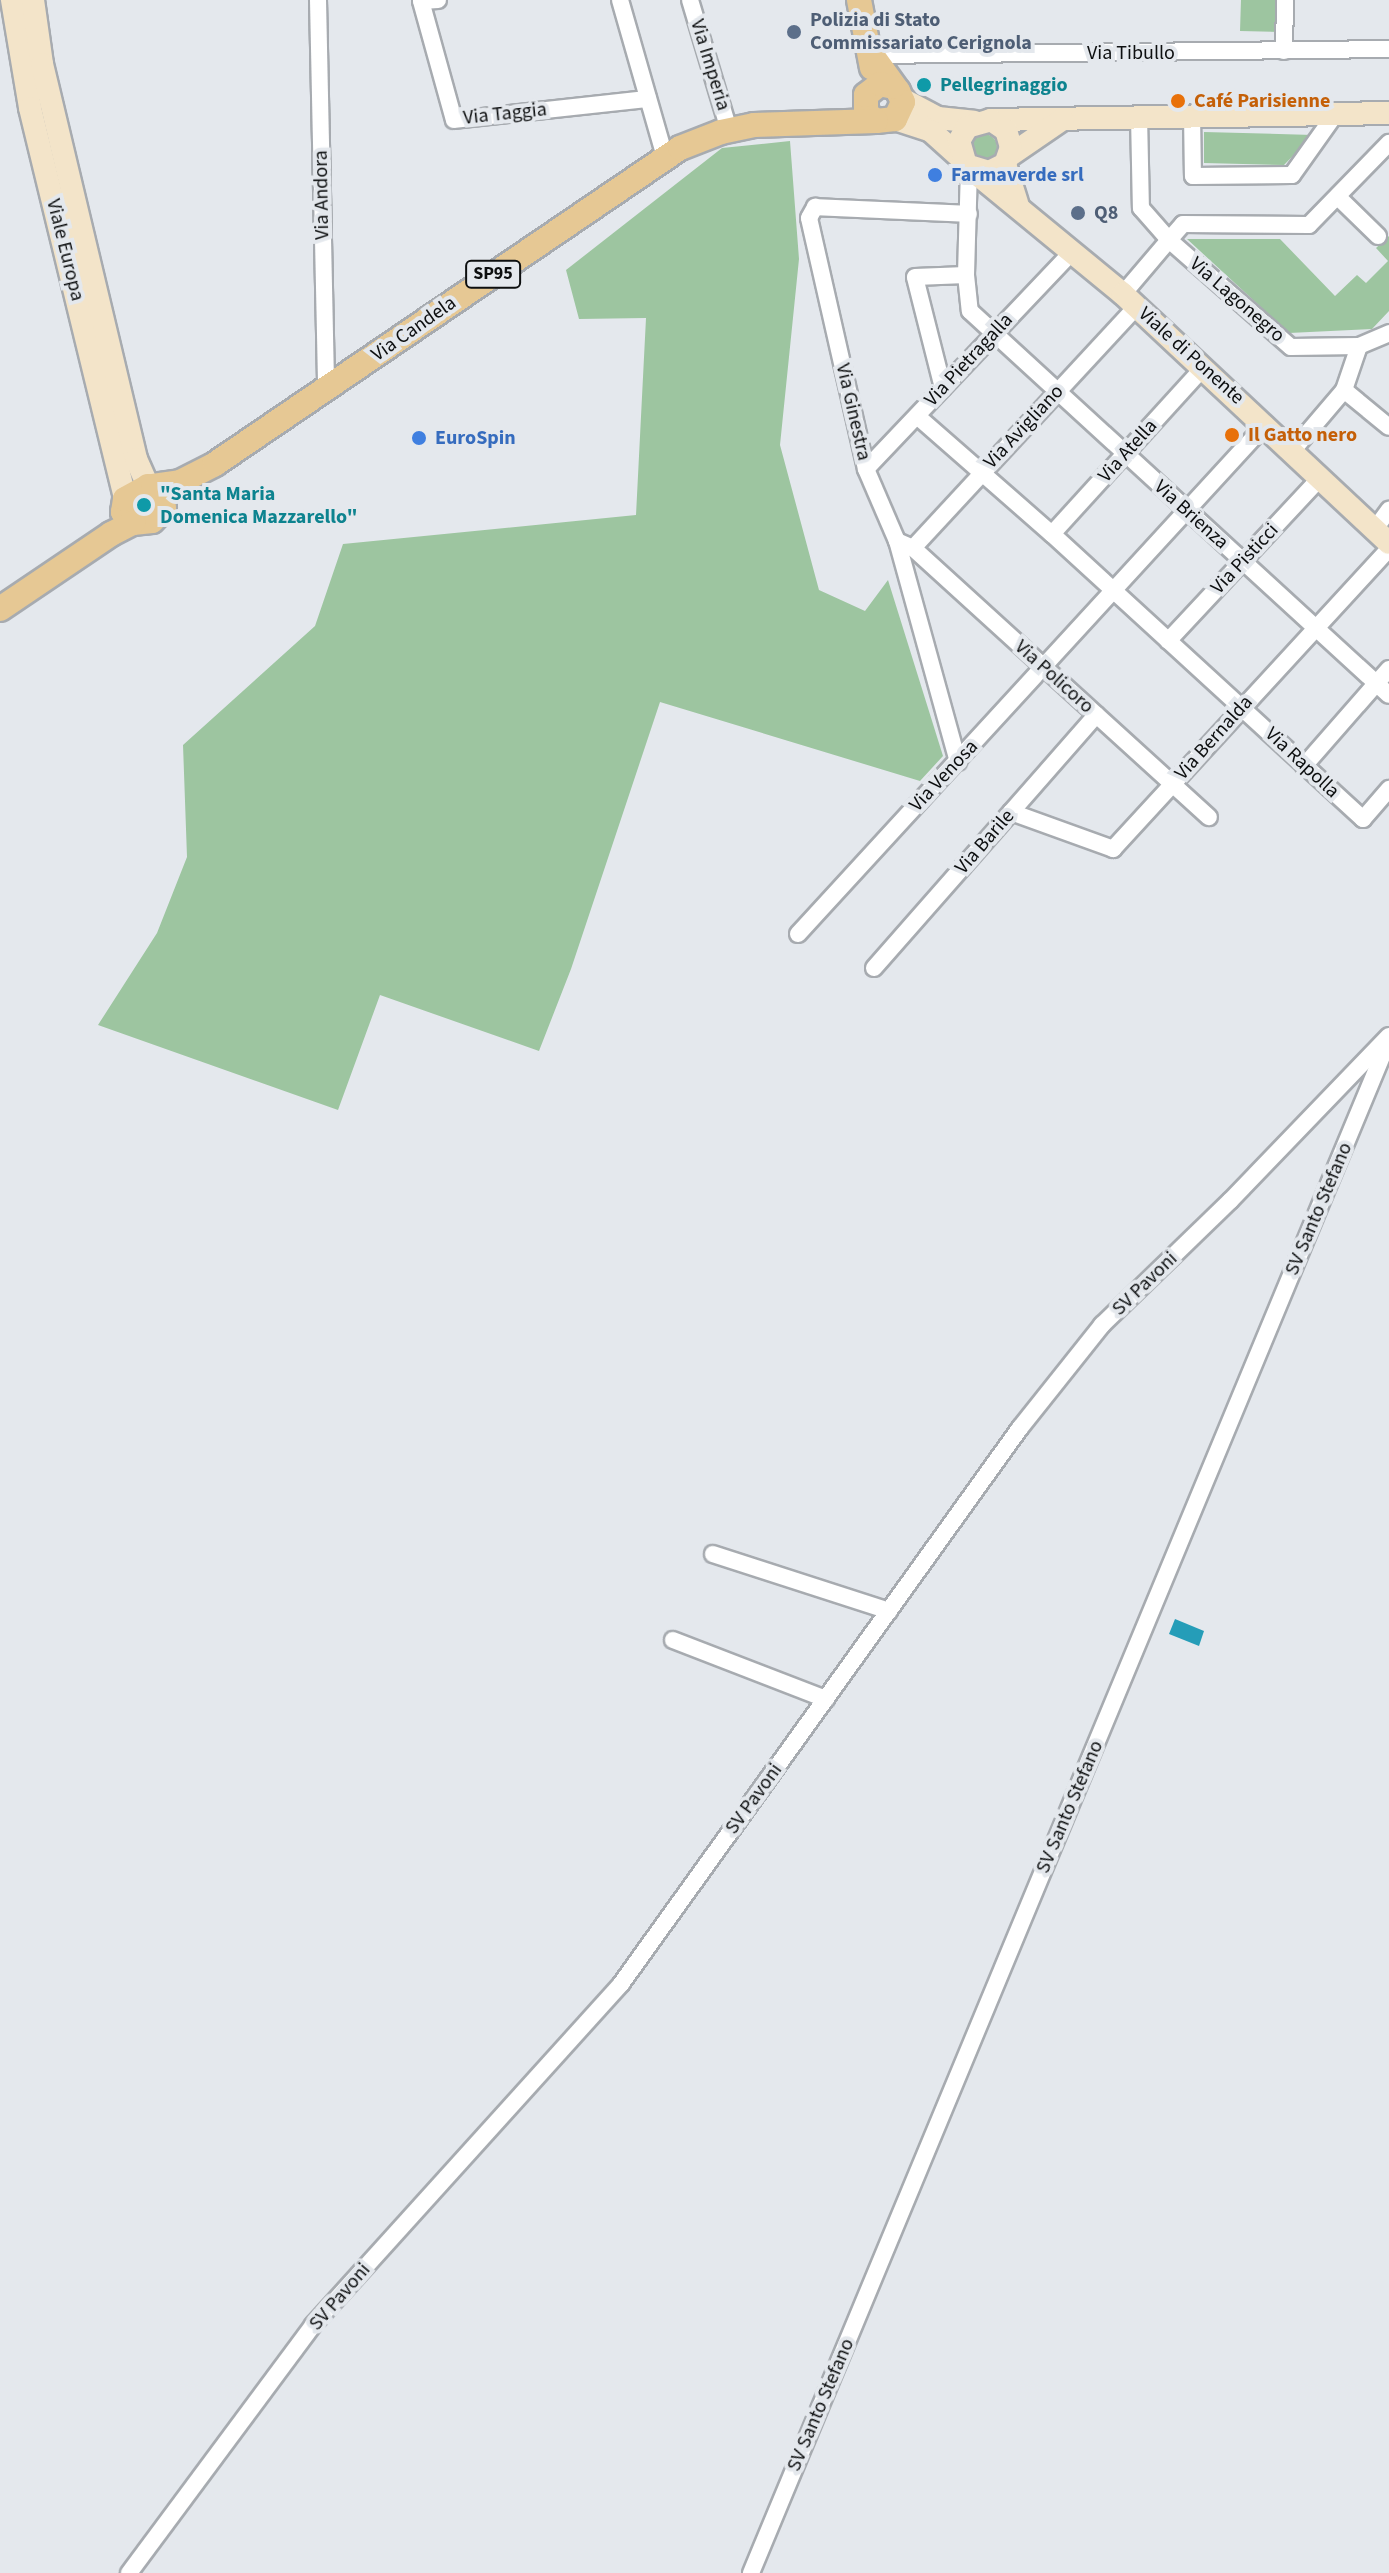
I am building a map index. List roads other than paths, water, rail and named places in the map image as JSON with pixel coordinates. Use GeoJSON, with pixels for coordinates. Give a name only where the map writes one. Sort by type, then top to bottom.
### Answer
{"type":"FeatureCollection","features":[{"type":"Feature","properties":{"kind":"main road"},"geometry":{"type":"LineString","coordinates":[[859,0],[883,103]]}},
{"type":"Feature","properties":{"kind":"main road","name":"Via Candela"},"geometry":{"type":"LineString","coordinates":[[0,609],[162,489],[215,464],[665,157],[729,130],[827,122],[883,103]]}},
{"type":"Feature","properties":{"kind":"main road","name":"Via Candela"},"geometry":{"type":"LineString","coordinates":[[123,517],[156,519],[162,489]]}},
{"type":"Feature","properties":{"kind":"street","name":"Viale Europa"},"geometry":{"type":"LineString","coordinates":[[12,0],[30,108],[123,517]]}},
{"type":"Feature","properties":{"kind":"street","name":"Viale Europa"},"geometry":{"type":"LineString","coordinates":[[33,0],[42,64],[136,459],[162,489]]}},
{"type":"Feature","properties":{"kind":"street","name":"Via Andora"},"geometry":{"type":"LineString","coordinates":[[318,0],[326,389]]}},
{"type":"Feature","properties":{"kind":"street","name":"Via Taggia"},"geometry":{"type":"LineString","coordinates":[[438,0],[421,1],[454,120],[648,99]]}},
{"type":"Feature","properties":{"kind":"street"},"geometry":{"type":"LineString","coordinates":[[620,0],[665,157]]}},
{"type":"Feature","properties":{"kind":"street","name":"Via Imperia"},"geometry":{"type":"LineString","coordinates":[[690,0],[729,130]]}},
{"type":"Feature","properties":{"kind":"street"},"geometry":{"type":"LineString","coordinates":[[1284,51],[1285,0]]}},
{"type":"Feature","properties":{"kind":"street","name":"Via Tibullo"},"geometry":{"type":"LineString","coordinates":[[872,55],[1389,49]]}},
{"type":"Feature","properties":{"kind":"street"},"geometry":{"type":"LineString","coordinates":[[883,103],[938,118],[983,121],[1389,113]]}},
{"type":"Feature","properties":{"kind":"street","name":"Viale di Ponente"},"geometry":{"type":"LineString","coordinates":[[883,103],[931,131],[1020,211],[1130,300],[1266,424],[1382,536]]}},
{"type":"Feature","properties":{"kind":"street"},"geometry":{"type":"LineString","coordinates":[[1192,115],[1193,176],[1292,175],[1336,113]]}},
{"type":"Feature","properties":{"kind":"street","name":"Via Lagonegro"},"geometry":{"type":"LineString","coordinates":[[1139,116],[1141,208],[1169,240],[1291,347],[1359,346]]}},
{"type":"Feature","properties":{"kind":"street"},"geometry":{"type":"LineString","coordinates":[[1020,211],[1007,160],[1010,138],[1000,124],[983,121],[959,141],[967,165],[989,172],[1007,160],[1064,118]]}},
{"type":"Feature","properties":{"kind":"street"},"geometry":{"type":"LineString","coordinates":[[1169,240],[1183,224],[1309,225],[1389,143]]}},
{"type":"Feature","properties":{"kind":"street","name":"Via Brienza"},"geometry":{"type":"LineString","coordinates":[[967,165],[966,275],[970,311],[1383,690]]}},
{"type":"Feature","properties":{"kind":"street"},"geometry":{"type":"LineString","coordinates":[[969,208],[1001,194]]}},
{"type":"Feature","properties":{"kind":"street"},"geometry":{"type":"LineString","coordinates":[[1338,197],[1378,236]]}},
{"type":"Feature","properties":{"kind":"street","name":"Via Ginestra"},"geometry":{"type":"LineString","coordinates":[[958,762],[905,545],[866,469],[809,218],[815,207],[969,208]]}},
{"type":"Feature","properties":{"kind":"street","name":"Via Avigliano"},"geometry":{"type":"LineString","coordinates":[[905,545],[981,474],[1057,392],[1130,300],[1169,240]]}},
{"type":"Feature","properties":{"kind":"street","name":"Via Pietragalla"},"geometry":{"type":"LineString","coordinates":[[866,469],[1073,251]]}},
{"type":"Feature","properties":{"kind":"street"},"geometry":{"type":"LineString","coordinates":[[943,388],[915,277],[966,275]]}},
{"type":"Feature","properties":{"kind":"street"},"geometry":{"type":"LineString","coordinates":[[1293,450],[1344,390],[1359,346],[1389,333]]}},
{"type":"Feature","properties":{"kind":"street","name":"Via Atella"},"geometry":{"type":"LineString","coordinates":[[1052,534],[1204,367]]}},
{"type":"Feature","properties":{"kind":"street"},"geometry":{"type":"LineString","coordinates":[[1344,390],[1389,427]]}},
{"type":"Feature","properties":{"kind":"street"},"geometry":{"type":"LineString","coordinates":[[917,416],[1052,534]]}},
{"type":"Feature","properties":{"kind":"street"},"geometry":{"type":"LineString","coordinates":[[1187,511],[1266,424]]}},
{"type":"Feature","properties":{"kind":"street","name":"Via Pisticci"},"geometry":{"type":"LineString","coordinates":[[1168,641],[1321,477]]}},
{"type":"Feature","properties":{"kind":"street"},"geometry":{"type":"LineString","coordinates":[[1382,536],[1389,510]]}},
{"type":"Feature","properties":{"kind":"street","name":"Via Venosa"},"geometry":{"type":"LineString","coordinates":[[798,934],[1187,511]]}},
{"type":"Feature","properties":{"kind":"street","name":"Via Rapolla"},"geometry":{"type":"LineString","coordinates":[[1052,534],[1363,819],[1389,789]]}},
{"type":"Feature","properties":{"kind":"street","name":"Via Policoro"},"geometry":{"type":"LineString","coordinates":[[905,545],[1209,817]]}},
{"type":"Feature","properties":{"kind":"street","name":"Via Bernalda"},"geometry":{"type":"LineString","coordinates":[[1011,812],[1113,849],[1389,549]]}},
{"type":"Feature","properties":{"kind":"street"},"geometry":{"type":"LineString","coordinates":[[1304,766],[1383,690],[1389,669]]}},
{"type":"Feature","properties":{"kind":"street","name":"Via Barile"},"geometry":{"type":"LineString","coordinates":[[874,968],[1096,715]]}},
{"type":"Feature","properties":{"kind":"street","name":"SV Pavoni"},"geometry":{"type":"LineString","coordinates":[[129,2573],[313,2325],[621,1984],[1020,1428],[1102,1325],[1230,1201],[1389,1038]]}},
{"type":"Feature","properties":{"kind":"street","name":"SV Santo Stefano"},"geometry":{"type":"LineString","coordinates":[[751,2573],[1389,1038]]}},
{"type":"Feature","properties":{"kind":"street"},"geometry":{"type":"LineString","coordinates":[[713,1554],[889,1611]]}},
{"type":"Feature","properties":{"kind":"street"},"geometry":{"type":"LineString","coordinates":[[673,1640],[826,1699]]}},
{"type":"Feature","properties":{"kind":"water"},"geometry":{"type":"Polygon","coordinates":[[[1175,1619],[1204,1631],[1199,1646],[1169,1634],[1175,1619]]]}},
{"type":"Feature","properties":{"kind":"place","name":"Polizia di Stato Commissariato Cerignola"},"geometry":{"type":"Point","coordinates":[794,32]}},
{"type":"Feature","properties":{"kind":"place","name":"Pellegrinaggio"},"geometry":{"type":"Point","coordinates":[924,85]}},
{"type":"Feature","properties":{"kind":"place","name":"Café Parisienne"},"geometry":{"type":"Point","coordinates":[1178,101]}},
{"type":"Feature","properties":{"kind":"place","name":"Farmaverde srl"},"geometry":{"type":"Point","coordinates":[935,175]}},
{"type":"Feature","properties":{"kind":"place","name":"Q8"},"geometry":{"type":"Point","coordinates":[1078,213]}},
{"type":"Feature","properties":{"kind":"place","name":"Il Gatto nero"},"geometry":{"type":"Point","coordinates":[1232,435]}},
{"type":"Feature","properties":{"kind":"place","name":"EuroSpin"},"geometry":{"type":"Point","coordinates":[419,438]}},
{"type":"Feature","properties":{"kind":"place","name":"\"Santa Maria Domenica Mazzarello\""},"geometry":{"type":"Point","coordinates":[144,505]}}]}
